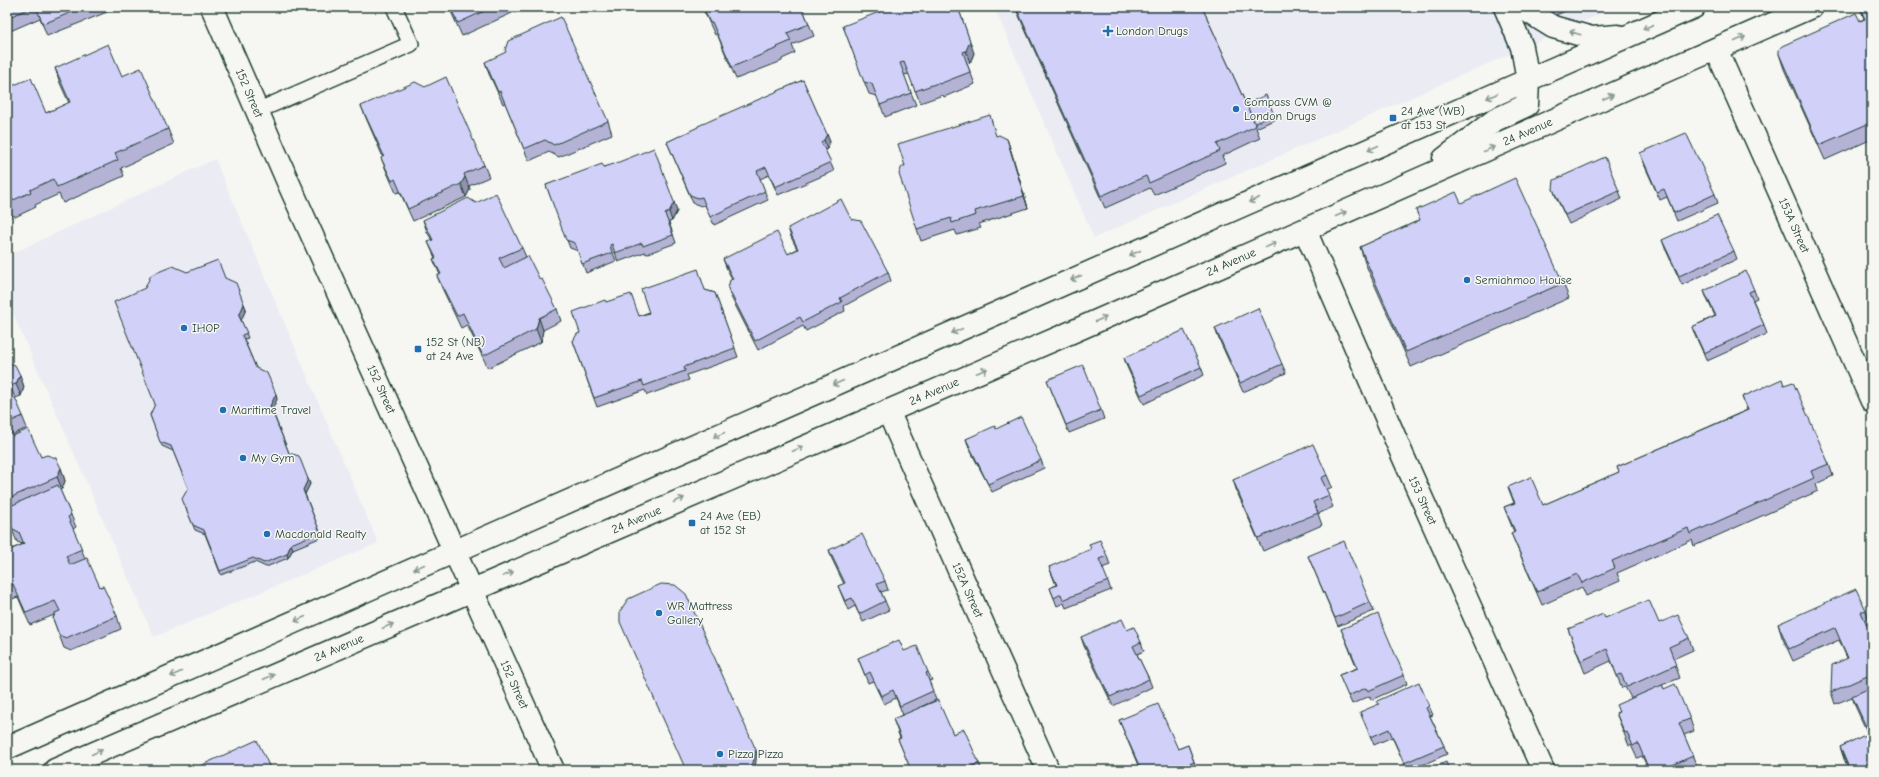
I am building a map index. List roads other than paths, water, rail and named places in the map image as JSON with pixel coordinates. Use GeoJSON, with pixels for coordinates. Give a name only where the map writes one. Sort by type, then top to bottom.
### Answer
{"type":"FeatureCollection","features":[{"type":"Feature","properties":{"kind":"main road","name":"152 Street"},"geometry":{"type":"LineString","coordinates":[[212,7],[257,111],[553,770]]}},
{"type":"Feature","properties":{"kind":"main road"},"geometry":{"type":"LineString","coordinates":[[1415,182],[1495,120],[1527,105],[1528,80],[1522,47],[1505,7]]}},
{"type":"Feature","properties":{"kind":"main road"},"geometry":{"type":"LineString","coordinates":[[1521,7],[1554,27],[1592,38],[1628,36]]}},
{"type":"Feature","properties":{"kind":"main road"},"geometry":{"type":"LineString","coordinates":[[7,748],[1694,7]]}},
{"type":"Feature","properties":{"kind":"main road","name":"24 Avenue"},"geometry":{"type":"LineString","coordinates":[[55,770],[1305,230],[1811,7]]}},
{"type":"Feature","properties":{"kind":"main road","name":"153A Street"},"geometry":{"type":"LineString","coordinates":[[1716,49],[1872,401]]}},
{"type":"Feature","properties":{"kind":"main road","name":"153 Street"},"geometry":{"type":"LineString","coordinates":[[1305,230],[1405,462],[1543,770]]}},
{"type":"Feature","properties":{"kind":"main road","name":"152A Street"},"geometry":{"type":"LineString","coordinates":[[888,411],[1048,770]]}},
{"type":"Feature","properties":{"kind":"lane"},"geometry":{"type":"LineString","coordinates":[[257,111],[411,44],[394,7]]}},
{"type":"Feature","properties":{"kind":"place","name":"London Drugs"},"geometry":{"type":"Point","coordinates":[1108,31]}},
{"type":"Feature","properties":{"kind":"place","name":"Compass CVM @ London Drugs"},"geometry":{"type":"Point","coordinates":[1236,109]}},
{"type":"Feature","properties":{"kind":"place","name":"24 Ave (WB) at 153 St"},"geometry":{"type":"Point","coordinates":[1393,118]}},
{"type":"Feature","properties":{"kind":"place","name":"Semiahmoo House"},"geometry":{"type":"Point","coordinates":[1467,280]}},
{"type":"Feature","properties":{"kind":"place","name":"IHOP"},"geometry":{"type":"Point","coordinates":[184,328]}},
{"type":"Feature","properties":{"kind":"place","name":"152 St (NB) at 24 Ave"},"geometry":{"type":"Point","coordinates":[418,349]}},
{"type":"Feature","properties":{"kind":"place","name":"Maritime Travel"},"geometry":{"type":"Point","coordinates":[223,410]}},
{"type":"Feature","properties":{"kind":"place","name":"My Gym"},"geometry":{"type":"Point","coordinates":[243,458]}},
{"type":"Feature","properties":{"kind":"place","name":"24 Ave (EB) at 152 St"},"geometry":{"type":"Point","coordinates":[692,523]}},
{"type":"Feature","properties":{"kind":"place","name":"Macdonald Realty"},"geometry":{"type":"Point","coordinates":[267,534]}},
{"type":"Feature","properties":{"kind":"place","name":"WR Mattress Gallery"},"geometry":{"type":"Point","coordinates":[659,613]}},
{"type":"Feature","properties":{"kind":"place","name":"Pizza Pizza"},"geometry":{"type":"Point","coordinates":[720,754]}}]}
